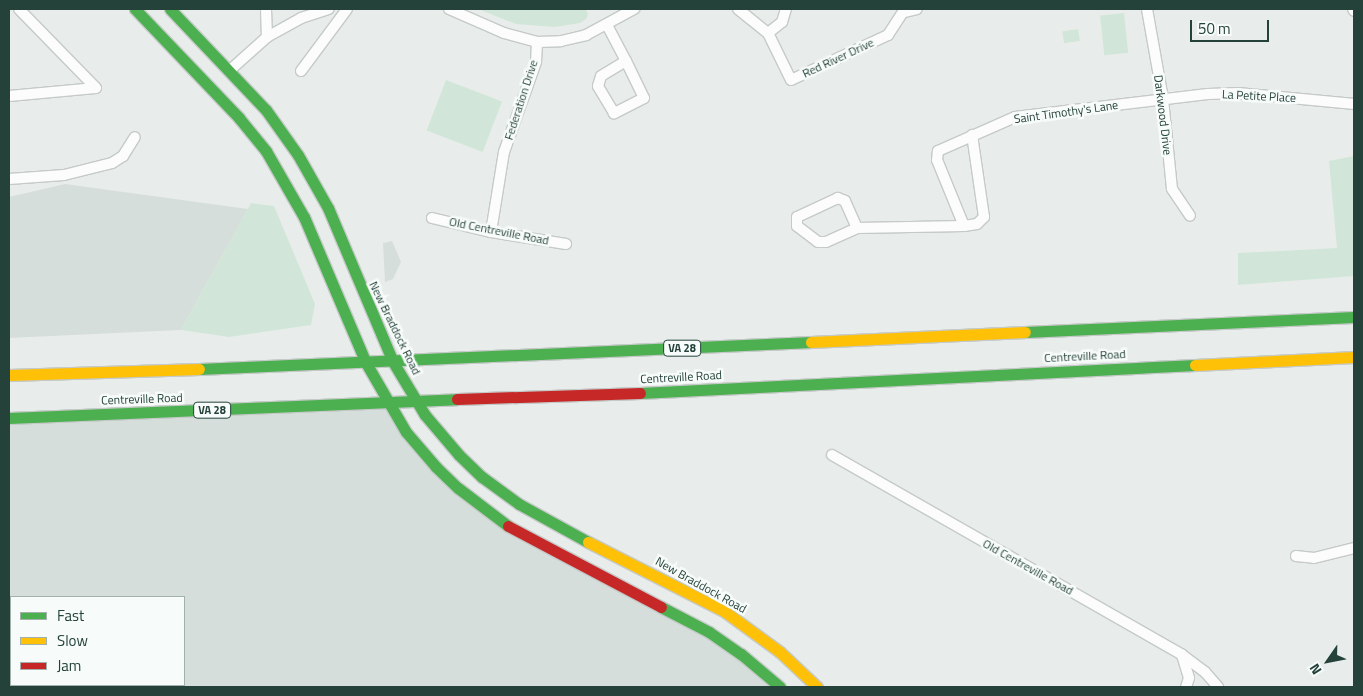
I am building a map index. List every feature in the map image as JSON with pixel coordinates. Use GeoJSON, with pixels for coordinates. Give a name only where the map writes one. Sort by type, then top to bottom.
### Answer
{"type":"FeatureCollection","features":[{"type":"Feature","properties":{"kind":"main road"},"geometry":{"type":"LineString","coordinates":[[135,9],[252,133],[271,159],[304,217],[366,363],[406,432],[436,468],[485,511],[508,526],[709,632],[741,654],[780,687]]}},
{"type":"Feature","properties":{"kind":"main road","name":"New Braddock Road"},"geometry":{"type":"LineString","coordinates":[[170,9],[278,124],[315,184],[341,236],[363,294],[394,362],[416,400],[444,440],[499,491],[559,527],[724,611],[780,652],[817,687]]}},
{"type":"Feature","properties":{"kind":"main road","name":"VA 28"},"geometry":{"type":"LineString","coordinates":[[9,375],[394,362],[1354,317]]}},
{"type":"Feature","properties":{"kind":"main road","name":"Centreville Road"},"geometry":{"type":"LineString","coordinates":[[9,418],[387,401],[600,395],[967,375],[1354,357]]}},
{"type":"Feature","properties":{"kind":"street"},"geometry":{"type":"LineString","coordinates":[[9,96],[96,88],[19,9]]}},
{"type":"Feature","properties":{"kind":"street"},"geometry":{"type":"LineString","coordinates":[[266,9],[268,37]]}},
{"type":"Feature","properties":{"kind":"street"},"geometry":{"type":"LineString","coordinates":[[229,71],[268,37],[301,18],[329,9]]}},
{"type":"Feature","properties":{"kind":"street"},"geometry":{"type":"LineString","coordinates":[[301,71],[347,9]]}},
{"type":"Feature","properties":{"kind":"street"},"geometry":{"type":"LineString","coordinates":[[449,9],[504,33],[537,42]]}},
{"type":"Feature","properties":{"kind":"street","name":"Federation Drive"},"geometry":{"type":"LineString","coordinates":[[491,232],[504,152],[536,62],[537,42],[562,41],[586,35],[634,9]]}},
{"type":"Feature","properties":{"kind":"street","name":"Red River Drive"},"geometry":{"type":"LineString","coordinates":[[738,9],[768,33],[791,80],[888,35],[905,11],[917,9]]}},
{"type":"Feature","properties":{"kind":"street"},"geometry":{"type":"LineString","coordinates":[[768,33],[782,22],[786,9]]}},
{"type":"Feature","properties":{"kind":"street","name":"Darkwood Drive"},"geometry":{"type":"LineString","coordinates":[[1147,9],[1163,99],[1172,189],[1180,204],[1190,216]]}},
{"type":"Feature","properties":{"kind":"street"},"geometry":{"type":"LineString","coordinates":[[607,25],[626,60],[644,98],[614,113],[598,86],[601,76],[626,60]]}},
{"type":"Feature","properties":{"kind":"street","name":"La Petite Place"},"geometry":{"type":"LineString","coordinates":[[1163,99],[1238,93],[1354,104]]}},
{"type":"Feature","properties":{"kind":"street","name":"Saint Timothy's Lane"},"geometry":{"type":"LineString","coordinates":[[964,226],[937,160],[938,151],[1015,117],[1163,99]]}},
{"type":"Feature","properties":{"kind":"street"},"geometry":{"type":"LineString","coordinates":[[857,228],[845,201],[838,198],[798,216],[797,226],[818,242],[826,242],[857,228],[964,226],[977,224],[984,216],[972,135]]}},
{"type":"Feature","properties":{"kind":"street"},"geometry":{"type":"LineString","coordinates":[[9,179],[64,175],[112,163],[123,156],[135,137]]}},
{"type":"Feature","properties":{"kind":"street","name":"Old Centreville Road"},"geometry":{"type":"LineString","coordinates":[[432,218],[491,232],[566,244]]}},
{"type":"Feature","properties":{"kind":"street","name":"Old Centreville Road"},"geometry":{"type":"LineString","coordinates":[[832,455],[1181,654],[1205,672],[1218,687]]}},
{"type":"Feature","properties":{"kind":"street"},"geometry":{"type":"LineString","coordinates":[[1296,556],[1314,558],[1354,548]]}},
{"type":"Feature","properties":{"kind":"street"},"geometry":{"type":"LineString","coordinates":[[1181,654],[1189,678],[1186,687]]}},
{"type":"Feature","properties":{"kind":"shaded area"},"geometry":{"type":"Polygon","coordinates":[[[65,184],[248,209],[181,330],[9,338],[9,197],[65,184]]]}},
{"type":"Feature","properties":{"kind":"shaded area"},"geometry":{"type":"Polygon","coordinates":[[[392,241],[401,262],[393,279],[385,282],[383,243],[392,241]]]}},
{"type":"Feature","properties":{"kind":"shaded area"},"geometry":{"type":"Polygon","coordinates":[[[387,401],[419,448],[485,511],[741,654],[777,687],[9,687],[9,419],[387,401]]]}},
{"type":"Feature","properties":{"kind":"green space"},"geometry":{"type":"Polygon","coordinates":[[[478,9],[585,9],[588,13],[587,18],[580,23],[555,27],[516,24],[478,9]]]}},
{"type":"Feature","properties":{"kind":"green space"},"geometry":{"type":"Polygon","coordinates":[[[1124,13],[1128,53],[1104,55],[1100,16],[1124,13]]]}},
{"type":"Feature","properties":{"kind":"green space"},"geometry":{"type":"Polygon","coordinates":[[[1078,29],[1080,41],[1064,43],[1062,32],[1078,29]]]}},
{"type":"Feature","properties":{"kind":"green space"},"geometry":{"type":"Polygon","coordinates":[[[446,80],[502,102],[483,152],[427,130],[446,80]]]}},
{"type":"Feature","properties":{"kind":"green space"},"geometry":{"type":"Polygon","coordinates":[[[1354,156],[1354,276],[1238,285],[1238,253],[1337,248],[1329,161],[1354,156]]]}},
{"type":"Feature","properties":{"kind":"green space"},"geometry":{"type":"Polygon","coordinates":[[[251,203],[274,206],[315,304],[311,325],[229,337],[181,330],[251,203]]]}},
{"type":"Feature","properties":{"kind":"traffic: fast"},"geometry":{"type":"LineString","coordinates":[[135,9],[239,118],[266,151],[304,217],[366,363],[406,432],[436,467],[458,488],[508,526]]}},
{"type":"Feature","properties":{"kind":"traffic: fast"},"geometry":{"type":"LineString","coordinates":[[170,9],[266,110],[298,155],[328,208],[393,362],[425,415],[459,455],[482,477],[519,504],[588,542]]}},
{"type":"Feature","properties":{"kind":"traffic: fast"},"geometry":{"type":"LineString","coordinates":[[1025,332],[1354,317]]}},
{"type":"Feature","properties":{"kind":"traffic: fast"},"geometry":{"type":"LineString","coordinates":[[199,369],[811,342]]}},
{"type":"Feature","properties":{"kind":"traffic: fast"},"geometry":{"type":"LineString","coordinates":[[640,393],[1195,365]]}},
{"type":"Feature","properties":{"kind":"traffic: fast"},"geometry":{"type":"LineString","coordinates":[[9,418],[457,399]]}},
{"type":"Feature","properties":{"kind":"traffic: fast"},"geometry":{"type":"LineString","coordinates":[[661,607],[709,632],[741,654],[780,687]]}},
{"type":"Feature","properties":{"kind":"traffic: slow"},"geometry":{"type":"LineString","coordinates":[[811,342],[1025,332]]}},
{"type":"Feature","properties":{"kind":"traffic: slow"},"geometry":{"type":"LineString","coordinates":[[1195,365],[1354,357]]}},
{"type":"Feature","properties":{"kind":"traffic: slow"},"geometry":{"type":"LineString","coordinates":[[9,375],[199,369]]}},
{"type":"Feature","properties":{"kind":"traffic: slow"},"geometry":{"type":"LineString","coordinates":[[588,542],[724,611],[780,652],[817,687]]}},
{"type":"Feature","properties":{"kind":"traffic: jam"},"geometry":{"type":"LineString","coordinates":[[457,399],[640,393]]}},
{"type":"Feature","properties":{"kind":"traffic: jam"},"geometry":{"type":"LineString","coordinates":[[508,526],[661,607]]}}]}
